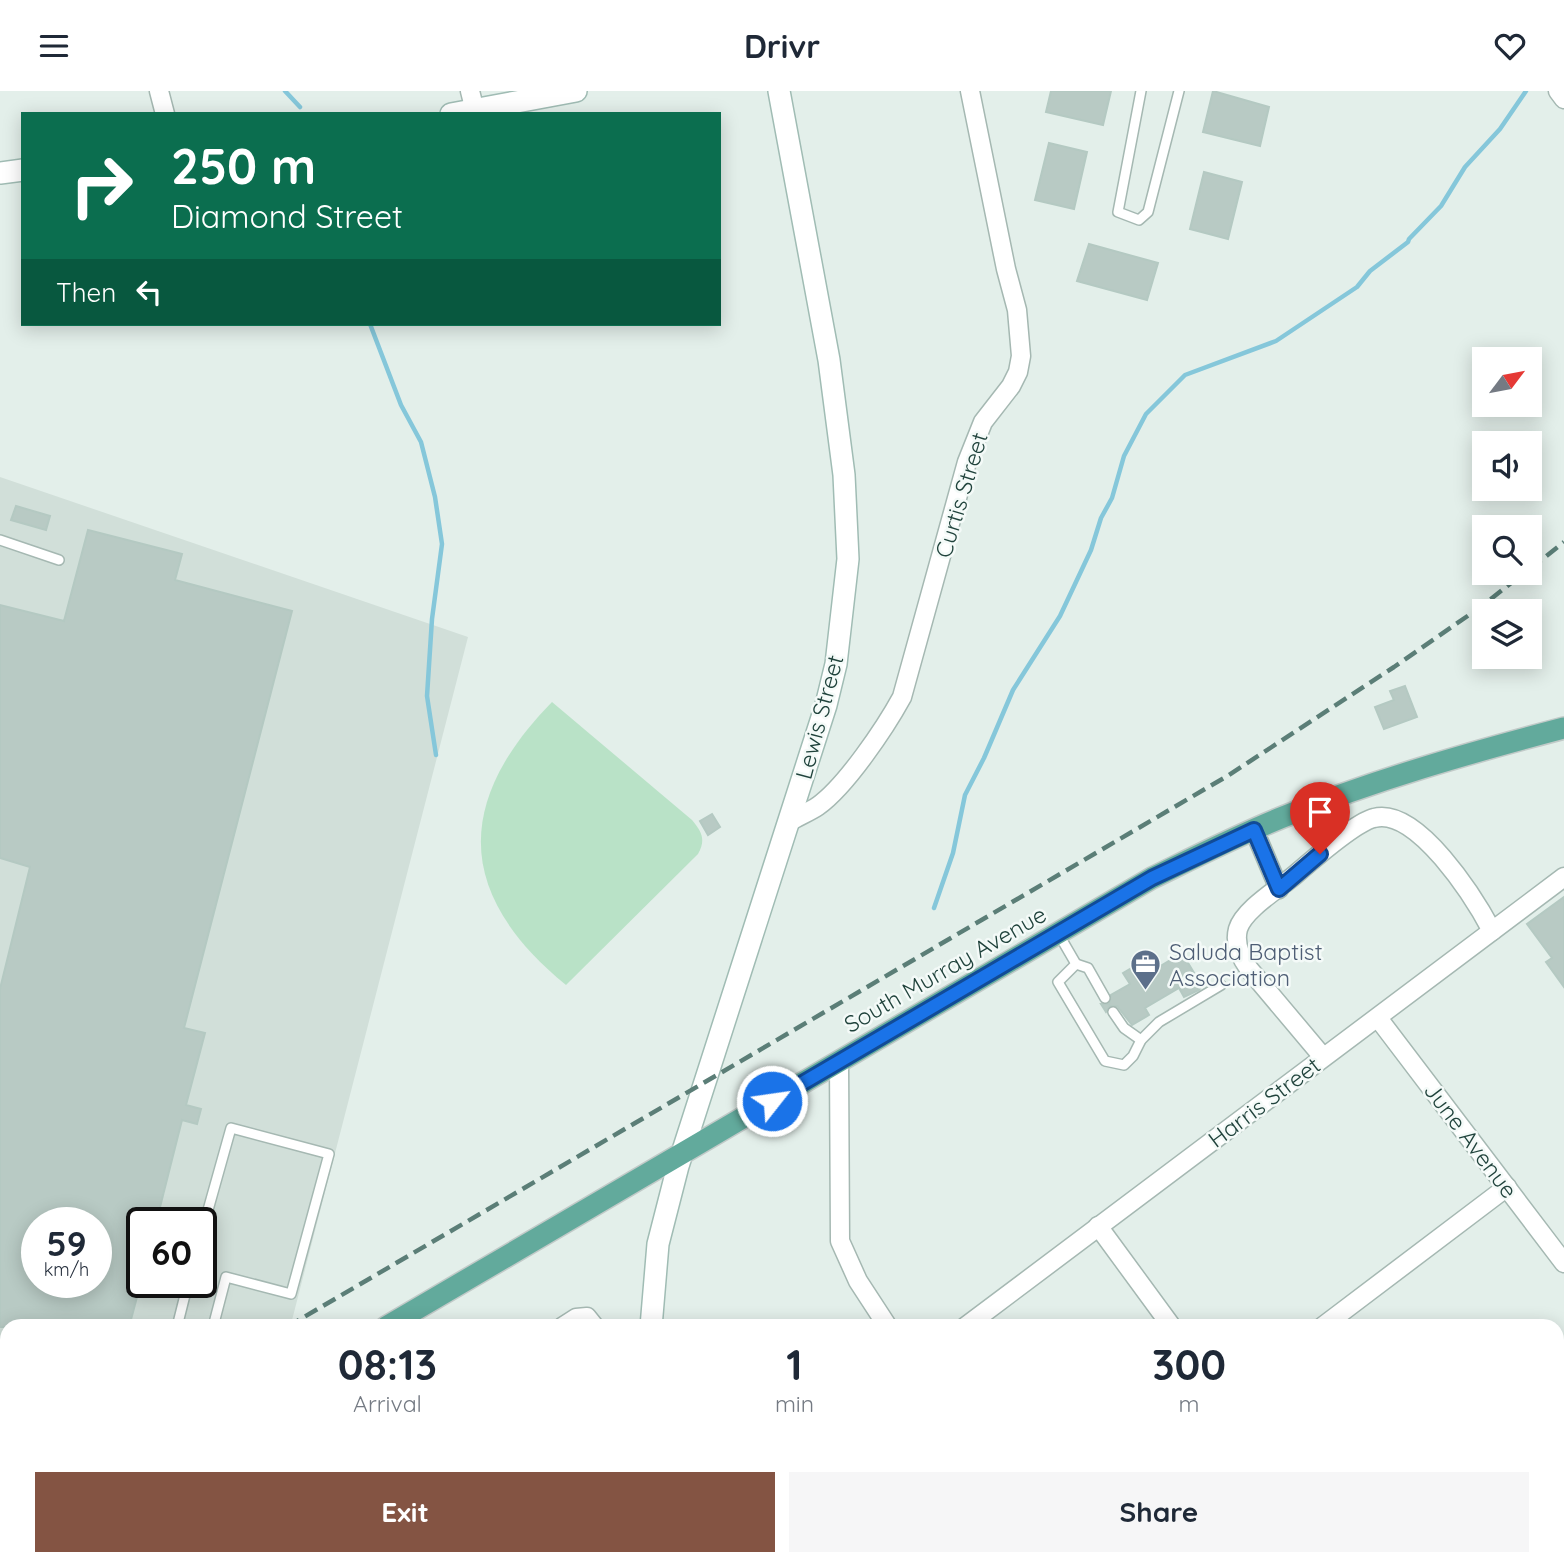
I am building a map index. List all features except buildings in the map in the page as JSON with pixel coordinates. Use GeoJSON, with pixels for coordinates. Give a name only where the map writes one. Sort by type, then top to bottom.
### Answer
{"type":"FeatureCollection","features":[{"type":"Feature","properties":{"kind":"main road","name":"South Murray Avenue"},"geometry":{"type":"LineString","coordinates":[[400,1319],[1152,878],[1254,830],[1339,797],[1459,756],[1564,728]]}},
{"type":"Feature","properties":{"kind":"street"},"geometry":{"type":"LineString","coordinates":[[159,91],[164,112]]}},
{"type":"Feature","properties":{"kind":"street"},"geometry":{"type":"LineString","coordinates":[[455,112],[473,101],[576,91]]}},
{"type":"Feature","properties":{"kind":"street","name":"Lewis Street"},"geometry":{"type":"LineString","coordinates":[[652,1319],[658,1244],[682,1154],[815,744],[835,664],[848,559],[845,475],[829,360],[779,91]]}},
{"type":"Feature","properties":{"kind":"street","name":"Curtis Street"},"geometry":{"type":"LineString","coordinates":[[789,822],[820,805],[837,787],[888,723],[902,697],[967,462],[983,422],[1011,386],[1018,372],[1021,356],[1017,310],[1006,269],[970,91]]}},
{"type":"Feature","properties":{"kind":"street"},"geometry":{"type":"LineString","coordinates":[[1558,91],[1564,99]]}},
{"type":"Feature","properties":{"kind":"street"},"geometry":{"type":"LineString","coordinates":[[0,173],[21,170]]}},
{"type":"Feature","properties":{"kind":"street"},"geometry":{"type":"LineString","coordinates":[[1323,1057],[1241,956],[1237,940],[1238,928],[1250,911],[1320,854],[1373,817],[1392,818],[1424,839],[1445,859],[1492,931]]}},
{"type":"Feature","properties":{"kind":"street"},"geometry":{"type":"LineString","coordinates":[[1254,830],[1279,889]]}},
{"type":"Feature","properties":{"kind":"street","name":"Harris Street"},"geometry":{"type":"LineString","coordinates":[[976,1319],[1564,877]]}},
{"type":"Feature","properties":{"kind":"street","name":"June Avenue"},"geometry":{"type":"LineString","coordinates":[[1378,1018],[1564,1263]]}},
{"type":"Feature","properties":{"kind":"street"},"geometry":{"type":"LineString","coordinates":[[839,1061],[840,1241],[858,1281],[883,1319]]}},
{"type":"Feature","properties":{"kind":"street"},"geometry":{"type":"LineString","coordinates":[[1333,1319],[1507,1187]]}},
{"type":"Feature","properties":{"kind":"street"},"geometry":{"type":"LineString","coordinates":[[1098,1226],[1166,1319]]}},
{"type":"Feature","properties":{"kind":"lane"},"geometry":{"type":"LineString","coordinates":[[1141,91],[1118,212],[1139,220],[1148,212],[1179,91]]}},
{"type":"Feature","properties":{"kind":"lane"},"geometry":{"type":"LineString","coordinates":[[0,540],[59,560]]}},
{"type":"Feature","properties":{"kind":"lane"},"geometry":{"type":"LineString","coordinates":[[1058,933],[1076,964],[1088,968],[1105,998]]}},
{"type":"Feature","properties":{"kind":"lane"},"geometry":{"type":"LineString","coordinates":[[1076,964],[1058,982],[1105,1061],[1124,1065],[1133,1056],[1141,1040],[1159,1022],[1221,985]]}},
{"type":"Feature","properties":{"kind":"lane"},"geometry":{"type":"LineString","coordinates":[[1113,1012],[1124,1027],[1141,1040]]}},
{"type":"Feature","properties":{"kind":"lane"},"geometry":{"type":"LineString","coordinates":[[209,1207],[231,1128],[329,1154],[291,1294],[226,1277],[215,1319]]}},
{"type":"Feature","properties":{"kind":"lane"},"geometry":{"type":"LineString","coordinates":[[179,1319],[184,1298]]}},
{"type":"Feature","properties":{"kind":"shaded area"},"geometry":{"type":"Polygon","coordinates":[[[0,477],[468,637],[292,1319],[0,1319],[0,477]]]}},
{"type":"Feature","properties":{"kind":"green space"},"geometry":{"type":"Polygon","coordinates":[[[552,702],[692,820],[702,840],[698,854],[566,985],[530,951],[504,917],[487,882],[481,847],[484,812],[497,776],[520,739],[552,702]]]}},
{"type":"Feature","properties":{"kind":"waterway"},"geometry":{"type":"LineString","coordinates":[[285,91],[300,107]]}},
{"type":"Feature","properties":{"kind":"waterway"},"geometry":{"type":"LineString","coordinates":[[934,908],[953,853],[965,795],[1013,690],[1060,616],[1112,498],[1124,456],[1146,414],[1185,375],[1276,341],[1357,287],[1370,271],[1408,242],[1441,206],[1465,167],[1500,129],[1526,91]]}},
{"type":"Feature","properties":{"kind":"waterway"},"geometry":{"type":"LineString","coordinates":[[371,326],[401,405],[421,442],[435,497],[442,544],[432,619],[427,696],[436,755]]}},
{"type":"Feature","properties":{"kind":"railway"},"geometry":{"type":"LineString","coordinates":[[1542,559],[1564,542]]}},
{"type":"Feature","properties":{"kind":"railway"},"geometry":{"type":"LineString","coordinates":[[301,1319],[1229,775],[1394,667],[1509,585]]}},
{"type":"Feature","properties":{"kind":"place","name":"Saluda Baptist Association"},"geometry":{"type":"Point","coordinates":[1146,991]}},
{"type":"Feature","properties":{"kind":"route"},"geometry":{"type":"LineString","coordinates":[[772,1101],[1152,878],[1217,846],[1254,830],[1279,889],[1320,854]]}}]}
